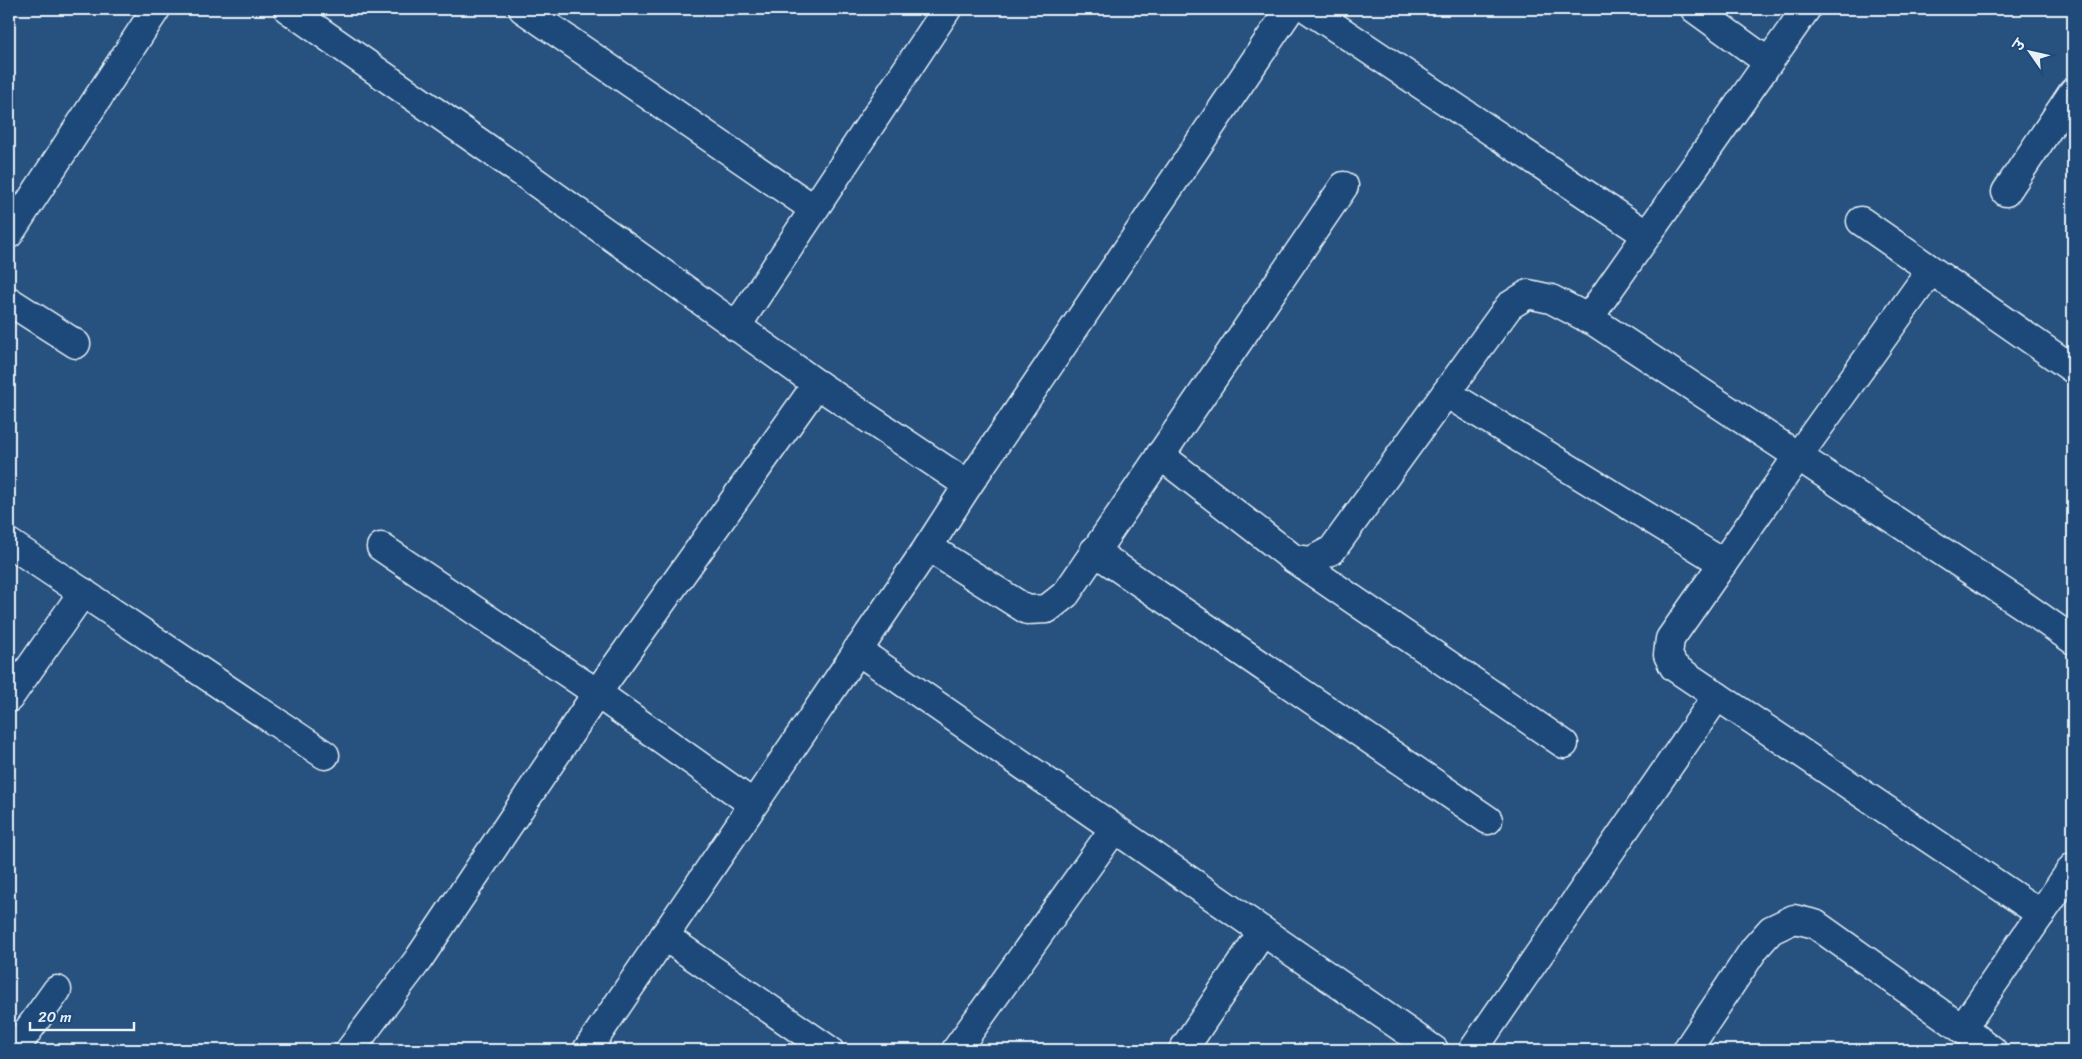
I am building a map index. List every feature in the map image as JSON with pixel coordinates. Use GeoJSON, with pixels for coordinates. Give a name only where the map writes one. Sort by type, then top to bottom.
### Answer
{"type":"FeatureCollection","features":[{"type":"Feature","properties":{"kind":"street"},"geometry":{"type":"LineString","coordinates":[[9,234],[156,9]]}},
{"type":"Feature","properties":{"kind":"street"},"geometry":{"type":"LineString","coordinates":[[288,9],[530,178],[817,384],[968,485]]}},
{"type":"Feature","properties":{"kind":"street"},"geometry":{"type":"LineString","coordinates":[[523,9],[814,209]]}},
{"type":"Feature","properties":{"kind":"street"},"geometry":{"type":"LineString","coordinates":[[736,327],[947,9]]}},
{"type":"Feature","properties":{"kind":"street"},"geometry":{"type":"LineString","coordinates":[[587,1050],[928,548],[968,485],[1290,9]]}},
{"type":"Feature","properties":{"kind":"street"},"geometry":{"type":"LineString","coordinates":[[1308,9],[1647,235]]}},
{"type":"Feature","properties":{"kind":"street"},"geometry":{"type":"LineString","coordinates":[[1695,9],[1768,62]]}},
{"type":"Feature","properties":{"kind":"street"},"geometry":{"type":"LineString","coordinates":[[1588,319],[1806,9]]}},
{"type":"Feature","properties":{"kind":"street"},"geometry":{"type":"LineString","coordinates":[[2006,192],[2073,92]]}},
{"type":"Feature","properties":{"kind":"street"},"geometry":{"type":"LineString","coordinates":[[928,548],[1027,610],[1048,609],[1066,594],[1344,186]]}},
{"type":"Feature","properties":{"kind":"street"},"geometry":{"type":"LineString","coordinates":[[1861,221],[2073,369]]}},
{"type":"Feature","properties":{"kind":"street"},"geometry":{"type":"LineString","coordinates":[[1931,270],[1670,639],[1668,655],[1674,667],[2041,914]]}},
{"type":"Feature","properties":{"kind":"street"},"geometry":{"type":"LineString","coordinates":[[1294,559],[1311,561],[1332,550],[1509,306],[1528,294],[1551,299],[1588,319],[1798,456],[2073,640]]}},
{"type":"Feature","properties":{"kind":"street"},"geometry":{"type":"LineString","coordinates":[[9,301],[76,344]]}},
{"type":"Feature","properties":{"kind":"street"},"geometry":{"type":"LineString","coordinates":[[350,1050],[418,960],[598,693],[817,384]]}},
{"type":"Feature","properties":{"kind":"street"},"geometry":{"type":"LineString","coordinates":[[1446,393],[1723,564]]}},
{"type":"Feature","properties":{"kind":"street"},"geometry":{"type":"LineString","coordinates":[[1160,455],[1294,559],[1564,744]]}},
{"type":"Feature","properties":{"kind":"street"},"geometry":{"type":"LineString","coordinates":[[9,543],[325,755]]}},
{"type":"Feature","properties":{"kind":"street"},"geometry":{"type":"LineString","coordinates":[[381,547],[598,693],[753,804]]}},
{"type":"Feature","properties":{"kind":"street"},"geometry":{"type":"LineString","coordinates":[[1094,551],[1488,820]]}},
{"type":"Feature","properties":{"kind":"street"},"geometry":{"type":"LineString","coordinates":[[9,698],[83,592]]}},
{"type":"Feature","properties":{"kind":"street"},"geometry":{"type":"LineString","coordinates":[[857,650],[1434,1050]]}},
{"type":"Feature","properties":{"kind":"street"},"geometry":{"type":"LineString","coordinates":[[1473,1050],[1717,696]]}},
{"type":"Feature","properties":{"kind":"street"},"geometry":{"type":"LineString","coordinates":[[956,1050],[1114,829]]}},
{"type":"Feature","properties":{"kind":"street"},"geometry":{"type":"LineString","coordinates":[[1962,1029],[2041,914],[2072,873]]}},
{"type":"Feature","properties":{"kind":"street"},"geometry":{"type":"LineString","coordinates":[[1687,1050],[1755,948],[1771,930],[1794,919],[1815,924],[1992,1050]]}},
{"type":"Feature","properties":{"kind":"street"},"geometry":{"type":"LineString","coordinates":[[1183,1050],[1263,931]]}},
{"type":"Feature","properties":{"kind":"street"},"geometry":{"type":"LineString","coordinates":[[664,936],[829,1050]]}},
{"type":"Feature","properties":{"kind":"street"},"geometry":{"type":"LineString","coordinates":[[14,1050],[57,990]]}}]}
